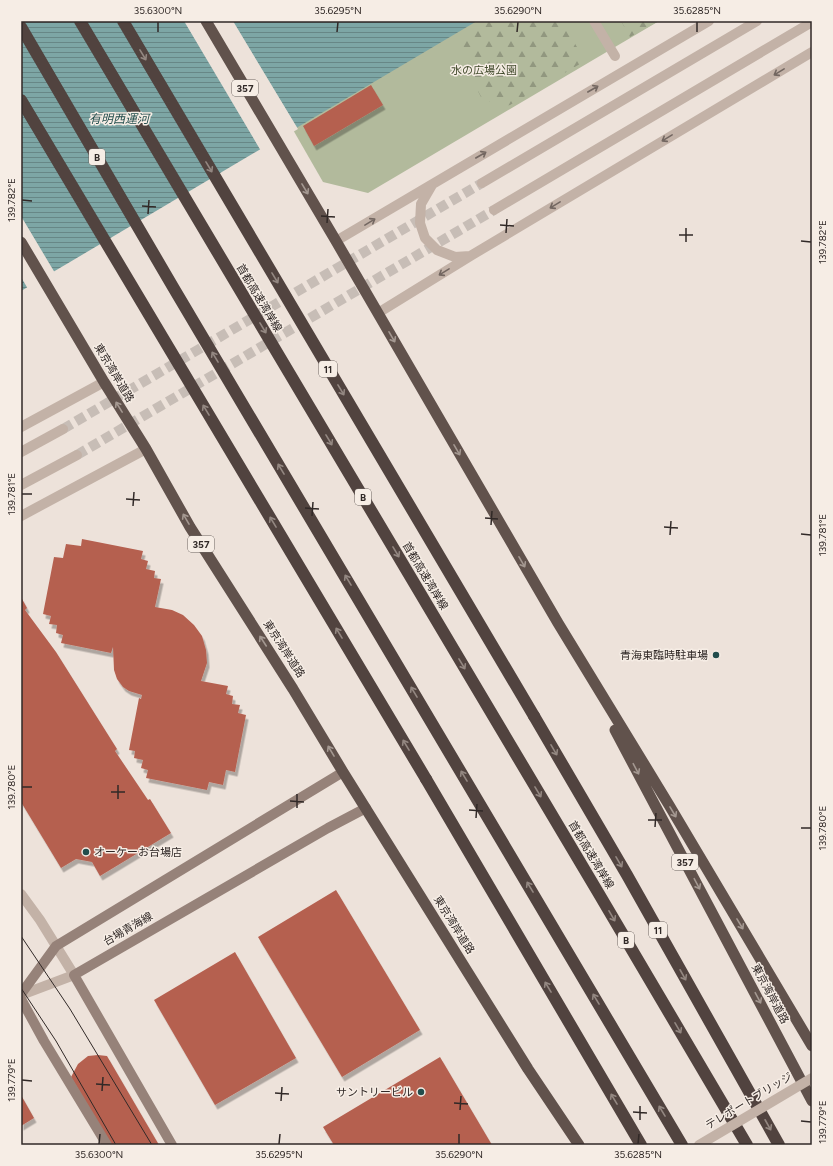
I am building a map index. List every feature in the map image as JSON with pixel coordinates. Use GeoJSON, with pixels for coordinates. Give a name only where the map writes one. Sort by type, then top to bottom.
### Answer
{"type":"FeatureCollection","features":[{"type":"Feature","properties":{"kind":"highway","name":"首都高速湾岸線"},"geometry":{"type":"LineString","coordinates":[[80,21],[747,1145]]}},
{"type":"Feature","properties":{"kind":"highway","name":"11"},"geometry":{"type":"LineString","coordinates":[[123,21],[627,875],[779,1145]]}},
{"type":"Feature","properties":{"kind":"highway","name":"東京湾岸道路"},"geometry":{"type":"LineString","coordinates":[[206,21],[558,623],[669,805],[812,1046]]}},
{"type":"Feature","properties":{"kind":"highway","name":"B"},"geometry":{"type":"LineString","coordinates":[[21,27],[173,287],[682,1145]]}},
{"type":"Feature","properties":{"kind":"highway"},"geometry":{"type":"LineString","coordinates":[[21,100],[426,779],[641,1145]]}},
{"type":"Feature","properties":{"kind":"highway","name":"東京湾岸道路"},"geometry":{"type":"LineString","coordinates":[[21,242],[104,382],[146,449],[190,527],[293,689],[528,1069],[579,1145]]}},
{"type":"Feature","properties":{"kind":"highway","name":"東京湾岸道路"},"geometry":{"type":"LineString","coordinates":[[558,623],[812,1101]]}},
{"type":"Feature","properties":{"kind":"highway","name":"東京湾岸道路"},"geometry":{"type":"LineString","coordinates":[[528,1069],[569,1145]]}},
{"type":"Feature","properties":{"kind":"main road"},"geometry":{"type":"LineString","coordinates":[[21,994],[56,946],[343,772]]}},
{"type":"Feature","properties":{"kind":"main road","name":"台場青海線"},"geometry":{"type":"LineString","coordinates":[[74,975],[328,828],[366,808]]}},
{"type":"Feature","properties":{"kind":"main road"},"geometry":{"type":"LineString","coordinates":[[74,975],[172,1145]]}},
{"type":"Feature","properties":{"kind":"main road"},"geometry":{"type":"LineString","coordinates":[[21,1000],[107,1145]]}},
{"type":"Feature","properties":{"kind":"street"},"geometry":{"type":"LineString","coordinates":[[594,21],[615,56]]}},
{"type":"Feature","properties":{"kind":"street"},"geometry":{"type":"LineString","coordinates":[[336,241],[709,21]]}},
{"type":"Feature","properties":{"kind":"street"},"geometry":{"type":"LineString","coordinates":[[482,183],[757,21]]}},
{"type":"Feature","properties":{"kind":"street"},"geometry":{"type":"LineString","coordinates":[[494,210],[812,22]]}},
{"type":"Feature","properties":{"kind":"street"},"geometry":{"type":"LineString","coordinates":[[378,313],[812,52]]}},
{"type":"Feature","properties":{"kind":"street"},"geometry":{"type":"LineString","coordinates":[[434,183],[421,204],[420,223],[425,238],[437,250],[454,257],[472,256]]}},
{"type":"Feature","properties":{"kind":"street"},"geometry":{"type":"LineString","coordinates":[[21,427],[104,382]]}},
{"type":"Feature","properties":{"kind":"street"},"geometry":{"type":"LineString","coordinates":[[21,452],[63,429]]}},
{"type":"Feature","properties":{"kind":"street"},"geometry":{"type":"LineString","coordinates":[[21,516],[146,449]]}},
{"type":"Feature","properties":{"kind":"street"},"geometry":{"type":"LineString","coordinates":[[21,485],[77,455]]}},
{"type":"Feature","properties":{"kind":"street"},"geometry":{"type":"LineString","coordinates":[[21,894],[74,975],[21,994]]}},
{"type":"Feature","properties":{"kind":"street","name":"テレポートブリッジ"},"geometry":{"type":"LineString","coordinates":[[699,1145],[812,1078]]}},
{"type":"Feature","properties":{"kind":"green space","name":"水の広場公園"},"geometry":{"type":"Polygon","coordinates":[[[473,21],[659,21],[368,193],[323,182],[292,128],[473,21]]]}},
{"type":"Feature","properties":{"kind":"green space"},"geometry":{"type":"Polygon","coordinates":[[[486,21],[562,21],[585,61],[510,105],[500,107],[481,97],[471,78],[467,53],[458,38],[486,21]]]}},
{"type":"Feature","properties":{"kind":"green space"},"geometry":{"type":"Polygon","coordinates":[[[621,21],[659,21],[630,37],[621,21]]]}},
{"type":"Feature","properties":{"kind":"water","name":"有明西運河"},"geometry":{"type":"Polygon","coordinates":[[[21,21],[477,21],[21,291],[21,21]]]}},
{"type":"Feature","properties":{"kind":"pier"},"geometry":{"type":"Polygon","coordinates":[[[184,21],[233,21],[298,129],[261,151],[184,21]]]}},
{"type":"Feature","properties":{"kind":"pier"},"geometry":{"type":"Polygon","coordinates":[[[21,216],[55,273],[28,289],[21,277],[21,216]]]}},
{"type":"Feature","properties":{"kind":"building"},"geometry":{"type":"Polygon","coordinates":[[[371,85],[383,105],[314,146],[303,126],[371,85]]]}},
{"type":"Feature","properties":{"kind":"building"},"geometry":{"type":"Polygon","coordinates":[[[82,539],[143,551],[141,559],[148,561],[146,569],[155,571],[154,578],[161,579],[155,607],[172,610],[183,615],[194,625],[202,636],[206,650],[207,663],[201,681],[228,686],[226,694],[233,696],[232,704],[240,705],[238,713],[246,715],[235,772],[226,770],[223,785],[209,782],[207,790],[146,778],[148,770],[141,768],[143,760],[134,758],[135,751],[129,750],[139,698],[141,699],[142,695],[129,691],[123,687],[117,679],[114,670],[113,647],[111,653],[61,643],[63,635],[56,633],[57,625],[49,624],[51,616],[43,614],[54,557],[63,558],[66,544],[81,546],[82,539]]]}},
{"type":"Feature","properties":{"kind":"building"},"geometry":{"type":"Polygon","coordinates":[[[21,597],[27,608],[25,610],[56,652],[117,749],[115,751],[148,800],[150,799],[171,833],[100,876],[92,862],[76,859],[61,868],[21,802],[21,597]]]}},
{"type":"Feature","properties":{"kind":"building"},"geometry":{"type":"Polygon","coordinates":[[[336,890],[420,1030],[342,1077],[258,937],[336,890]]]}},
{"type":"Feature","properties":{"kind":"building"},"geometry":{"type":"Polygon","coordinates":[[[235,952],[296,1058],[215,1105],[154,1000],[235,952]]]}},
{"type":"Feature","properties":{"kind":"building"},"geometry":{"type":"Polygon","coordinates":[[[88,1056],[107,1056],[159,1145],[111,1145],[71,1077],[78,1064],[88,1056]]]}},
{"type":"Feature","properties":{"kind":"building","name":"サントリービル"},"geometry":{"type":"Polygon","coordinates":[[[440,1057],[492,1145],[334,1145],[323,1127],[440,1057]]]}},
{"type":"Feature","properties":{"kind":"building"},"geometry":{"type":"Polygon","coordinates":[[[21,1095],[34,1118],[21,1126],[21,1095]]]}},
{"type":"Feature","properties":{"kind":"tunnel"},"geometry":{"type":"LineString","coordinates":[[63,429],[482,183]]}},
{"type":"Feature","properties":{"kind":"tunnel"},"geometry":{"type":"LineString","coordinates":[[77,455],[494,210]]}},
{"type":"Feature","properties":{"kind":"tram line"},"geometry":{"type":"LineString","coordinates":[[21,936],[70,1009],[152,1145]]}},
{"type":"Feature","properties":{"kind":"tram line"},"geometry":{"type":"LineString","coordinates":[[21,988],[56,1041],[116,1145]]}},
{"type":"Feature","properties":{"kind":"place","name":"青海東臨時駐車場"},"geometry":{"type":"Point","coordinates":[716,655]}},
{"type":"Feature","properties":{"kind":"place","name":"オーケーお台場店"},"geometry":{"type":"Point","coordinates":[86,852]}},
{"type":"Feature","properties":{"kind":"place","name":"サントリービル"},"geometry":{"type":"Point","coordinates":[421,1092]}}]}
